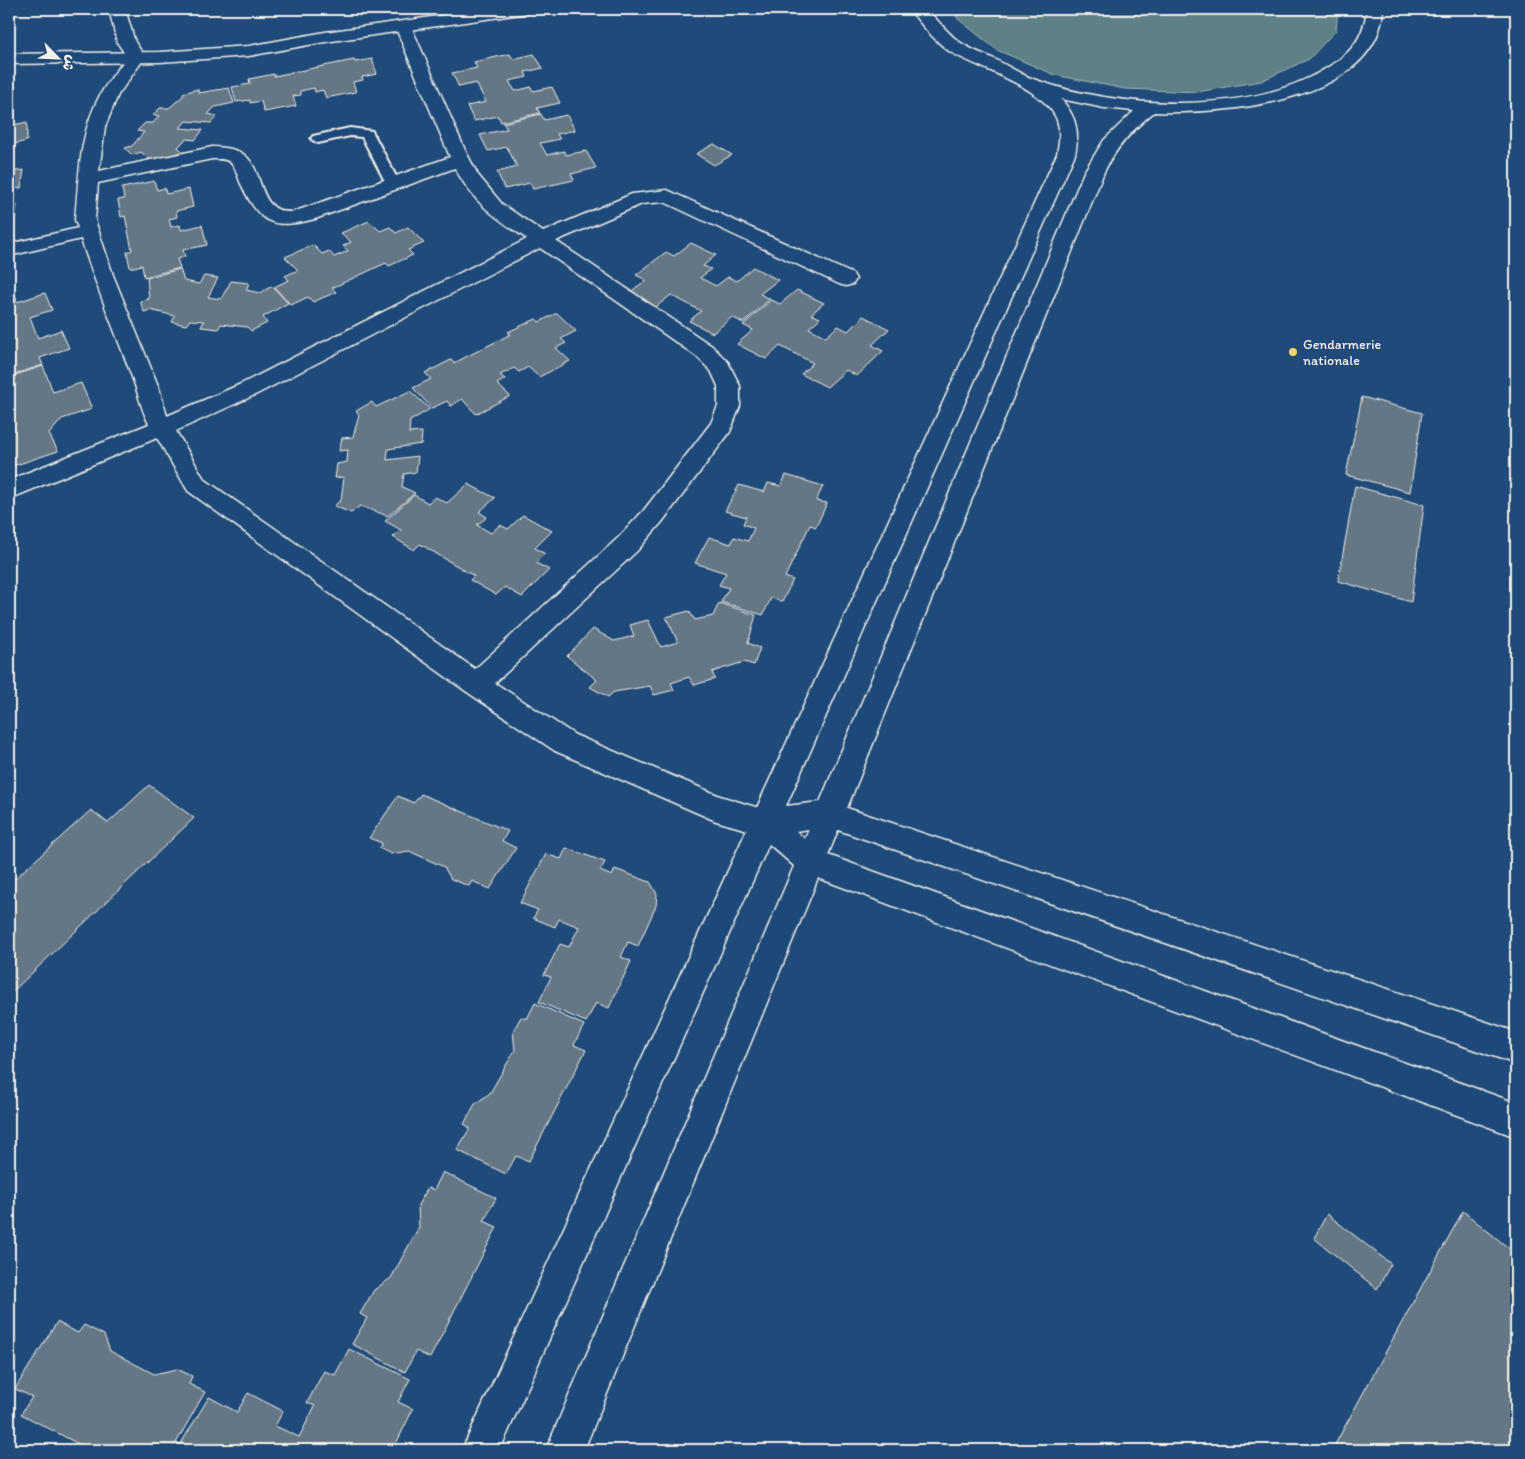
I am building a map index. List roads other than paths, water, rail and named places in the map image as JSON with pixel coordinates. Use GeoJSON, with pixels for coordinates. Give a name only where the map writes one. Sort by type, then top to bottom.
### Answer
{"type":"FeatureCollection","features":[{"type":"Feature","properties":{"kind":"main road"},"geometry":{"type":"LineString","coordinates":[[117,9],[131,50],[96,127],[85,220],[103,275],[148,388],[155,414],[196,484],[476,684],[565,743],[716,808],[765,822],[828,814],[1516,1048]]}},
{"type":"Feature","properties":{"kind":"main road"},"geometry":{"type":"LineString","coordinates":[[9,59],[131,50],[244,38],[422,9]]}},
{"type":"Feature","properties":{"kind":"main road"},"geometry":{"type":"LineString","coordinates":[[9,47],[249,51],[521,9]]}},
{"type":"Feature","properties":{"kind":"main road"},"geometry":{"type":"LineString","coordinates":[[481,1450],[1066,154],[1070,132],[1064,116],[1054,101],[1030,84],[954,47],[918,9]]}},
{"type":"Feature","properties":{"kind":"main road"},"geometry":{"type":"LineString","coordinates":[[1030,84],[1068,95],[1109,103],[1150,107],[1193,108],[1272,98],[1305,87],[1332,74],[1354,58],[1368,40],[1375,21],[1375,9]]}},
{"type":"Feature","properties":{"kind":"main road"},"geometry":{"type":"LineString","coordinates":[[403,26],[460,160],[476,189],[484,198],[495,208],[543,239],[704,351],[720,367],[728,386],[729,406],[722,426],[653,516],[628,544],[476,684]]}},
{"type":"Feature","properties":{"kind":"main road"},"geometry":{"type":"LineString","coordinates":[[565,1450],[1094,172],[1103,153],[1115,136],[1150,107]]}},
{"type":"Feature","properties":{"kind":"main road"},"geometry":{"type":"LineString","coordinates":[[90,179],[212,153],[229,154],[240,161],[264,211],[269,215],[283,219],[308,215],[460,160]]}},
{"type":"Feature","properties":{"kind":"main road"},"geometry":{"type":"LineString","coordinates":[[9,490],[163,427],[249,389],[543,239],[639,198],[668,196],[846,279]]}},
{"type":"Feature","properties":{"kind":"main road"},"geometry":{"type":"LineString","coordinates":[[9,250],[88,231]]}},
{"type":"Feature","properties":{"kind":"main road"},"geometry":{"type":"LineString","coordinates":[[765,822],[810,862],[1516,1120]]}},
{"type":"Feature","properties":{"kind":"lane"},"geometry":{"type":"LineString","coordinates":[[318,139],[350,132],[367,134],[393,184]]}},
{"type":"Feature","properties":{"kind":"place","name":"Gendarmerie nationale"},"geometry":{"type":"Point","coordinates":[1293,352]}}]}
